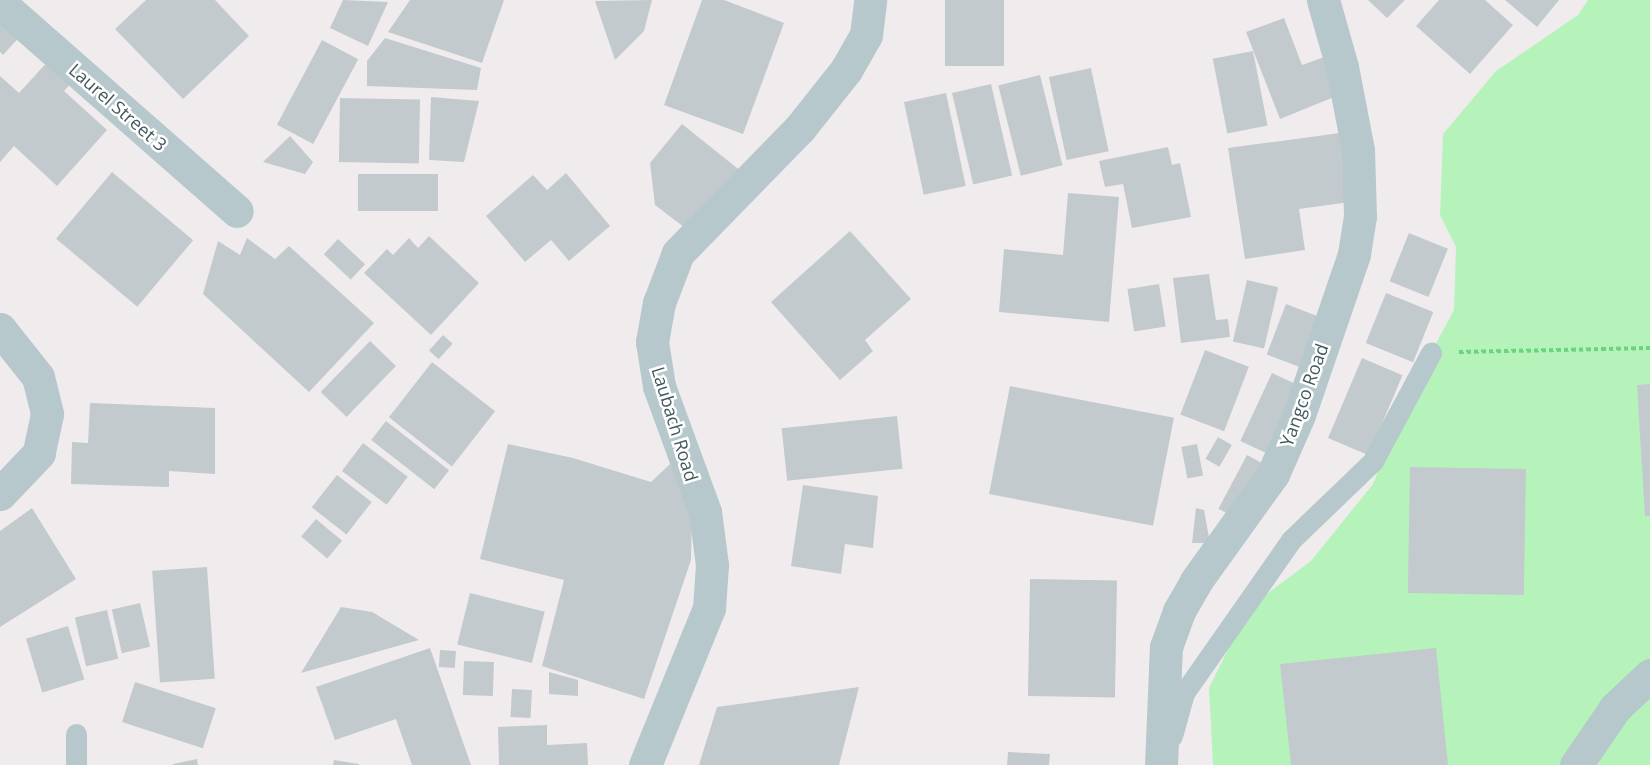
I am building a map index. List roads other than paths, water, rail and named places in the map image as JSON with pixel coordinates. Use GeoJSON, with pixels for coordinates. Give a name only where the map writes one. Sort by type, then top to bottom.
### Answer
{"type":"FeatureCollection","features":[{"type":"Feature","properties":{"kind":"street","name":"Laubach Road"},"geometry":{"type":"LineString","coordinates":[[645,765],[709,609],[712,565],[705,512],[659,386],[652,342],[659,303],[678,253],[800,128],[846,70],[866,35],[870,0]]}},
{"type":"Feature","properties":{"kind":"street","name":"Yangco Road"},"geometry":{"type":"LineString","coordinates":[[1162,765],[1166,647],[1179,611],[1196,580],[1273,474],[1299,415],[1354,254],[1360,216],[1358,150],[1342,67],[1323,0]]}},
{"type":"Feature","properties":{"kind":"street","name":"Laurel Street 3"},"geometry":{"type":"LineString","coordinates":[[0,3],[237,211]]}},
{"type":"Feature","properties":{"kind":"street"},"geometry":{"type":"LineString","coordinates":[[0,329],[38,377],[47,414],[39,453],[0,494]]}},
{"type":"Feature","properties":{"kind":"street"},"geometry":{"type":"LineString","coordinates":[[1576,765],[1615,708],[1650,675]]}},
{"type":"Feature","properties":{"kind":"lane"},"geometry":{"type":"LineString","coordinates":[[1162,765],[1184,693],[1291,540],[1373,461],[1431,353]]}},
{"type":"Feature","properties":{"kind":"lane"},"geometry":{"type":"LineString","coordinates":[[75,765],[76,734]]}}]}
